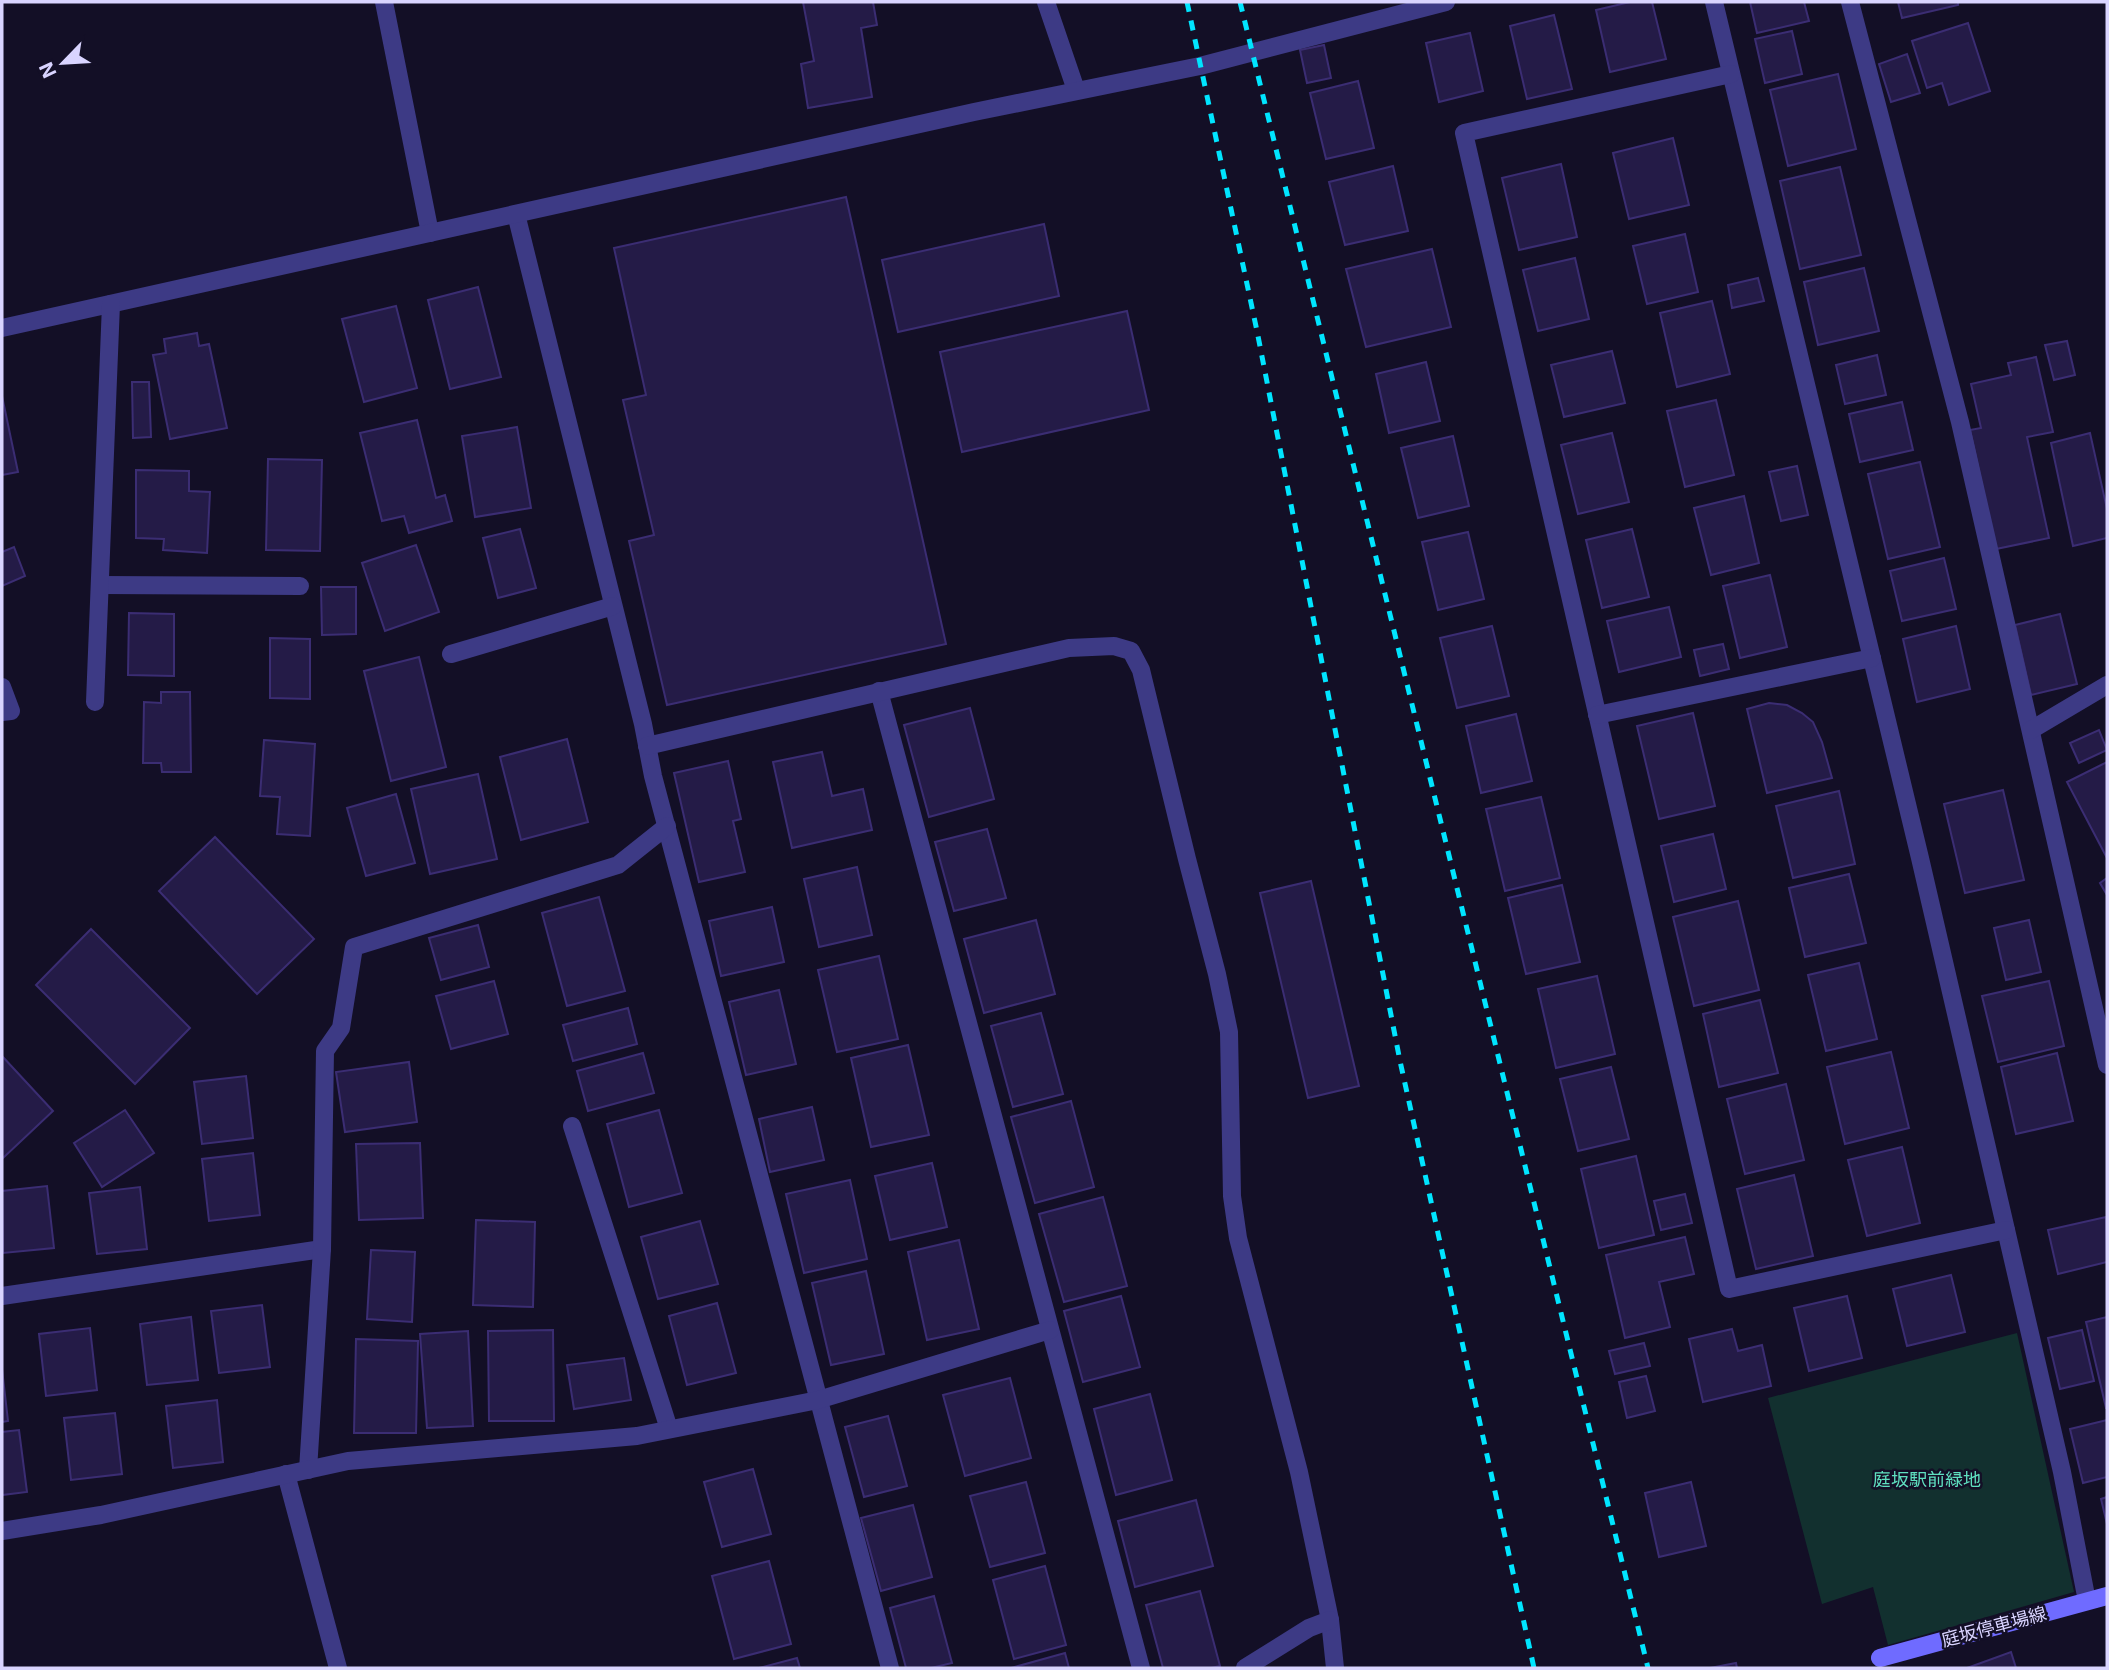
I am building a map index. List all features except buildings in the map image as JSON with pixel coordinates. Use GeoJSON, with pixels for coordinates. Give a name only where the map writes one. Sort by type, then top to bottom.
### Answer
{"type":"FeatureCollection","features":[{"type":"Feature","properties":{"kind":"main road","name":"庭坂停車場線"},"geometry":{"type":"LineString","coordinates":[[1881,1663],[2107,1596]]}},
{"type":"Feature","properties":{"kind":"street"},"geometry":{"type":"LineString","coordinates":[[384,2],[430,233]]}},
{"type":"Feature","properties":{"kind":"street"},"geometry":{"type":"LineString","coordinates":[[1046,2],[1076,90]]}},
{"type":"Feature","properties":{"kind":"street"},"geometry":{"type":"LineString","coordinates":[[2,328],[1076,90],[1200,66],[1446,2]]}},
{"type":"Feature","properties":{"kind":"street"},"geometry":{"type":"LineString","coordinates":[[1714,2],[2006,1230],[2062,1472],[2087,1601]]}},
{"type":"Feature","properties":{"kind":"street"},"geometry":{"type":"LineString","coordinates":[[1850,2],[1960,422],[2107,1065]]}},
{"type":"Feature","properties":{"kind":"street"},"geometry":{"type":"LineString","coordinates":[[1731,74],[1464,133],[1730,1290],[2006,1230]]}},
{"type":"Feature","properties":{"kind":"street"},"geometry":{"type":"LineString","coordinates":[[516,214],[667,827],[890,1668]]}},
{"type":"Feature","properties":{"kind":"street"},"geometry":{"type":"LineString","coordinates":[[95,702],[111,304]]}},
{"type":"Feature","properties":{"kind":"street"},"geometry":{"type":"LineString","coordinates":[[100,585],[300,586]]}},
{"type":"Feature","properties":{"kind":"street"},"geometry":{"type":"LineString","coordinates":[[451,654],[613,606]]}},
{"type":"Feature","properties":{"kind":"street"},"geometry":{"type":"LineString","coordinates":[[647,746],[1055,651],[1086,646],[1114,646],[1131,651],[1141,670],[1229,1031],[1232,1196],[1238,1238],[1299,1472],[1330,1620],[1335,1668]]}},
{"type":"Feature","properties":{"kind":"street"},"geometry":{"type":"LineString","coordinates":[[1597,715],[1872,658]]}},
{"type":"Feature","properties":{"kind":"street"},"geometry":{"type":"LineString","coordinates":[[2031,730],[2107,685]]}},
{"type":"Feature","properties":{"kind":"street"},"geometry":{"type":"LineString","coordinates":[[2,687],[11,711],[2,712]]}},
{"type":"Feature","properties":{"kind":"street"},"geometry":{"type":"LineString","coordinates":[[879,691],[1141,1668]]}},
{"type":"Feature","properties":{"kind":"street"},"geometry":{"type":"LineString","coordinates":[[308,1470],[322,1249],[325,1051],[341,1028],[354,947],[618,866],[667,827]]}},
{"type":"Feature","properties":{"kind":"street"},"geometry":{"type":"LineString","coordinates":[[572,1126],[669,1429]]}},
{"type":"Feature","properties":{"kind":"street"},"geometry":{"type":"LineString","coordinates":[[2,1296],[322,1249]]}},
{"type":"Feature","properties":{"kind":"street"},"geometry":{"type":"LineString","coordinates":[[2,1531],[101,1516],[348,1461],[637,1436],[818,1400],[1050,1330]]}},
{"type":"Feature","properties":{"kind":"street"},"geometry":{"type":"LineString","coordinates":[[286,1474],[338,1668]]}},
{"type":"Feature","properties":{"kind":"street"},"geometry":{"type":"LineString","coordinates":[[1245,1668],[1309,1628],[1330,1620]]}},
{"type":"Feature","properties":{"kind":"green space","name":"庭坂駅前緑地"},"geometry":{"type":"Polygon","coordinates":[[[2017,1333],[2074,1592],[1888,1645],[1873,1587],[1822,1604],[1768,1398],[2017,1333]]]}},
{"type":"Feature","properties":{"kind":"railway"},"geometry":{"type":"LineString","coordinates":[[1187,2],[1257,331],[1400,1061],[1534,1668]]}},
{"type":"Feature","properties":{"kind":"railway"},"geometry":{"type":"LineString","coordinates":[[1240,2],[1648,1668]]}}]}
